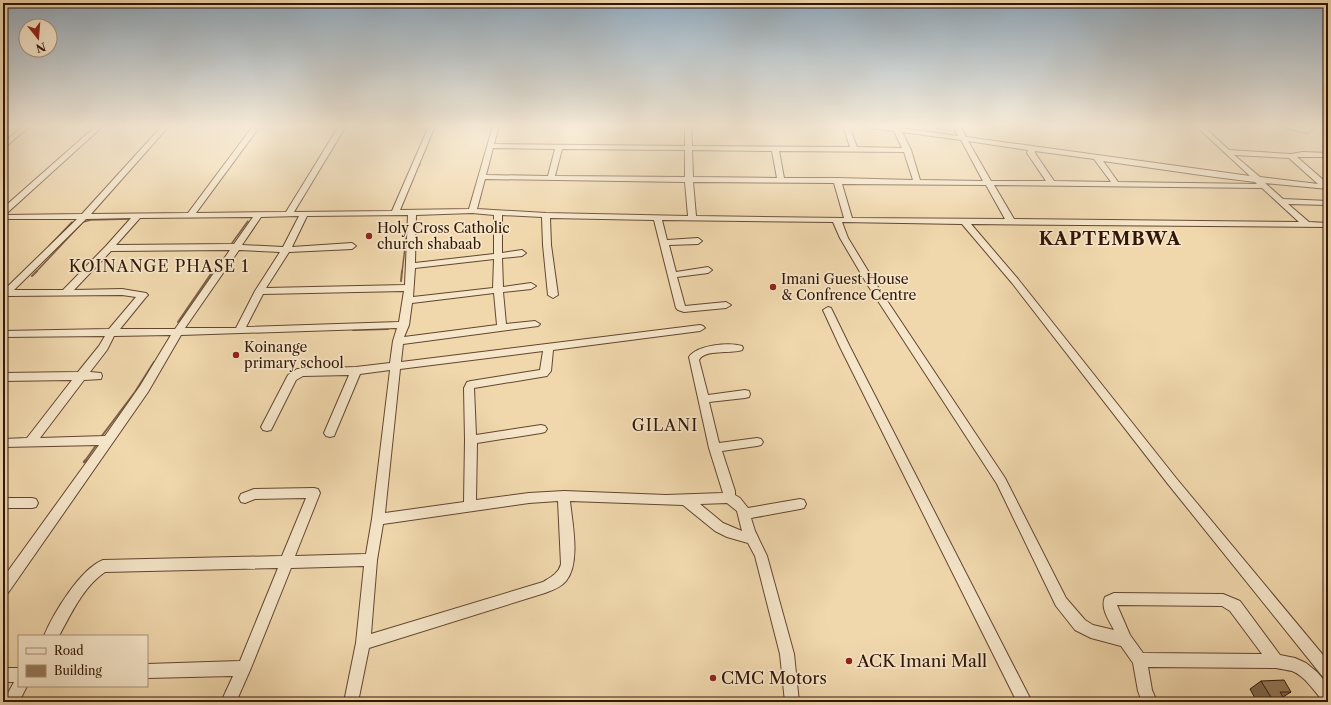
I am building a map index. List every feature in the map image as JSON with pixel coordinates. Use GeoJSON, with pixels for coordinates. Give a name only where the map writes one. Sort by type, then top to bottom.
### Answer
{"type":"FeatureCollection","features":[{"type":"Feature","properties":{"kind":"street"},"geometry":{"type":"LineString","coordinates":[[3,212],[63,159]]}},
{"type":"Feature","properties":{"kind":"street"},"geometry":{"type":"LineString","coordinates":[[4,295],[84,216],[136,159]]}},
{"type":"Feature","properties":{"kind":"street"},"geometry":{"type":"LineString","coordinates":[[191,214],[232,159]]}},
{"type":"Feature","properties":{"kind":"street"},"geometry":{"type":"LineString","coordinates":[[289,213],[323,159]]}},
{"type":"Feature","properties":{"kind":"street"},"geometry":{"type":"LineString","coordinates":[[396,213],[418,159]]}},
{"type":"Feature","properties":{"kind":"street"},"geometry":{"type":"LineString","coordinates":[[472,211],[487,159]]}},
{"type":"Feature","properties":{"kind":"street"},"geometry":{"type":"LineString","coordinates":[[551,178],[556,159]]}},
{"type":"Feature","properties":{"kind":"street"},"geometry":{"type":"LineString","coordinates":[[689,159],[692,218]]}},
{"type":"Feature","properties":{"kind":"street"},"geometry":{"type":"LineString","coordinates":[[777,159],[781,180]]}},
{"type":"Feature","properties":{"kind":"street"},"geometry":{"type":"LineString","coordinates":[[910,159],[917,182]]}},
{"type":"Feature","properties":{"kind":"street"},"geometry":{"type":"LineString","coordinates":[[975,159],[1011,222]]}},
{"type":"Feature","properties":{"kind":"street"},"geometry":{"type":"LineString","coordinates":[[1034,159],[1052,184]]}},
{"type":"Feature","properties":{"kind":"street"},"geometry":{"type":"LineString","coordinates":[[1098,159],[1116,184]]}},
{"type":"Feature","properties":{"kind":"street"},"geometry":{"type":"LineString","coordinates":[[1103,159],[1215,175],[1327,188]]}},
{"type":"Feature","properties":{"kind":"street"},"geometry":{"type":"LineString","coordinates":[[1236,159],[1307,225]]}},
{"type":"Feature","properties":{"kind":"street"},"geometry":{"type":"LineString","coordinates":[[1295,159],[1327,188]]}},
{"type":"Feature","properties":{"kind":"street"},"geometry":{"type":"LineString","coordinates":[[481,177],[1264,186]]}},
{"type":"Feature","properties":{"kind":"street"},"geometry":{"type":"LineString","coordinates":[[837,180],[849,220]]}},
{"type":"Feature","properties":{"kind":"street"},"geometry":{"type":"LineString","coordinates":[[1281,201],[1328,203]]}},
{"type":"Feature","properties":{"kind":"street"},"geometry":{"type":"LineString","coordinates":[[3,217],[289,213],[412,213],[472,211],[657,218],[1328,225]]}},
{"type":"Feature","properties":{"kind":"street"},"geometry":{"type":"LineString","coordinates":[[351,702],[363,643],[371,560],[378,520],[398,341],[404,325],[407,301],[412,213]]}},
{"type":"Feature","properties":{"kind":"street"},"geometry":{"type":"LineString","coordinates":[[498,213],[498,291],[502,328]]}},
{"type":"Feature","properties":{"kind":"street"},"geometry":{"type":"LineString","coordinates":[[3,589],[144,388],[178,332],[259,214]]}},
{"type":"Feature","properties":{"kind":"street"},"geometry":{"type":"LineString","coordinates":[[239,331],[260,290],[286,250],[304,214]]}},
{"type":"Feature","properties":{"kind":"street"},"geometry":{"type":"LineString","coordinates":[[66,292],[109,248],[138,215]]}},
{"type":"Feature","properties":{"kind":"street"},"geometry":{"type":"LineString","coordinates":[[546,215],[547,245],[553,295]]}},
{"type":"Feature","properties":{"kind":"street"},"geometry":{"type":"LineString","coordinates":[[657,218],[682,308],[726,305]]}},
{"type":"Feature","properties":{"kind":"street"},"geometry":{"type":"LineString","coordinates":[[836,219],[844,238],[872,284],[1001,481],[1061,602],[1080,625],[1091,631],[1125,640]]}},
{"type":"Feature","properties":{"kind":"street"},"geometry":{"type":"LineString","coordinates":[[965,222],[1015,281],[1172,481],[1328,672]]}},
{"type":"Feature","properties":{"kind":"street"},"geometry":{"type":"LineString","coordinates":[[665,243],[698,241]]}},
{"type":"Feature","properties":{"kind":"street"},"geometry":{"type":"LineString","coordinates":[[109,248],[235,247],[286,250],[352,246]]}},
{"type":"Feature","properties":{"kind":"street"},"geometry":{"type":"LineString","coordinates":[[410,266],[522,253]]}},
{"type":"Feature","properties":{"kind":"street"},"geometry":{"type":"LineString","coordinates":[[673,274],[708,270]]}},
{"type":"Feature","properties":{"kind":"street"},"geometry":{"type":"LineString","coordinates":[[407,301],[531,286]]}},
{"type":"Feature","properties":{"kind":"street"},"geometry":{"type":"LineString","coordinates":[[260,290],[408,288]]}},
{"type":"Feature","properties":{"kind":"street"},"geometry":{"type":"LineString","coordinates":[[4,295],[66,292],[122,292],[142,295],[111,333],[103,348],[29,443]]}},
{"type":"Feature","properties":{"kind":"street"},"geometry":{"type":"LineString","coordinates":[[828,310],[835,322],[845,347],[1025,702]]}},
{"type":"Feature","properties":{"kind":"street"},"geometry":{"type":"LineString","coordinates":[[398,341],[535,324]]}},
{"type":"Feature","properties":{"kind":"street"},"geometry":{"type":"LineString","coordinates":[[3,334],[239,331],[404,325]]}},
{"type":"Feature","properties":{"kind":"street"},"geometry":{"type":"LineString","coordinates":[[267,427],[292,378],[298,374],[356,371],[700,328]]}},
{"type":"Feature","properties":{"kind":"street"},"geometry":{"type":"LineString","coordinates":[[470,507],[471,385],[543,373],[546,371],[548,347]]}},
{"type":"Feature","properties":{"kind":"street"},"geometry":{"type":"LineString","coordinates":[[729,498],[729,491],[715,448],[694,357],[697,353],[705,351],[738,348]]}},
{"type":"Feature","properties":{"kind":"street"},"geometry":{"type":"LineString","coordinates":[[330,433],[356,371]]}},
{"type":"Feature","properties":{"kind":"street"},"geometry":{"type":"LineString","coordinates":[[3,376],[97,376]]}},
{"type":"Feature","properties":{"kind":"street"},"geometry":{"type":"LineString","coordinates":[[703,399],[744,394]]}},
{"type":"Feature","properties":{"kind":"street"},"geometry":{"type":"LineString","coordinates":[[471,440],[541,429]]}},
{"type":"Feature","properties":{"kind":"street"},"geometry":{"type":"LineString","coordinates":[[3,443],[108,440]]}},
{"type":"Feature","properties":{"kind":"street"},"geometry":{"type":"LineString","coordinates":[[715,448],[757,442]]}},
{"type":"Feature","properties":{"kind":"street"},"geometry":{"type":"LineString","coordinates":[[228,702],[244,668],[314,493],[254,494],[245,498]]}},
{"type":"Feature","properties":{"kind":"street"},"geometry":{"type":"LineString","coordinates":[[378,520],[529,498],[564,496],[685,499],[729,498],[739,504],[761,556],[787,654],[792,702]]}},
{"type":"Feature","properties":{"kind":"street"},"geometry":{"type":"LineString","coordinates":[[363,643],[554,583],[560,578],[568,564],[564,496]]}},
{"type":"Feature","properties":{"kind":"street"},"geometry":{"type":"LineString","coordinates":[[685,499],[718,526],[731,533],[753,539]]}},
{"type":"Feature","properties":{"kind":"street"},"geometry":{"type":"LineString","coordinates":[[3,503],[32,503]]}},
{"type":"Feature","properties":{"kind":"street"},"geometry":{"type":"LineString","coordinates":[[744,514],[800,504]]}},
{"type":"Feature","properties":{"kind":"street"},"geometry":{"type":"LineString","coordinates":[[52,635],[86,580],[95,570],[103,566],[371,560]]}},
{"type":"Feature","properties":{"kind":"street"},"geometry":{"type":"LineString","coordinates":[[1150,702],[1145,691],[1140,660],[1125,640],[1110,606],[1110,601],[1114,599],[1223,600],[1235,606],[1276,661]]}},
{"type":"Feature","properties":{"kind":"street"},"geometry":{"type":"LineString","coordinates":[[1140,660],[1276,661],[1301,668],[1328,696]]}},
{"type":"Feature","properties":{"kind":"street"},"geometry":{"type":"LineString","coordinates":[[148,671],[244,668]]}},
{"type":"Feature","properties":{"kind":"street"},"geometry":{"type":"LineString","coordinates":[[3,675],[18,675]]}},
{"type":"Feature","properties":{"kind":"street"},"geometry":{"type":"LineString","coordinates":[[10,702],[19,687]]}},
{"type":"Feature","properties":{"kind":"building"},"geometry":{"type":"Polygon","coordinates":[[[1284,680],[1291,692],[1280,692],[1286,702],[1274,702],[1261,681],[1284,680]]]}},
{"type":"Feature","properties":{"kind":"waterway"},"geometry":{"type":"LineString","coordinates":[[416,170],[420,164]]}},
{"type":"Feature","properties":{"kind":"waterway"},"geometry":{"type":"LineString","coordinates":[[36,272],[83,222],[91,220],[131,219]]}},
{"type":"Feature","properties":{"kind":"waterway"},"geometry":{"type":"LineString","coordinates":[[232,243],[248,221]]}},
{"type":"Feature","properties":{"kind":"waterway"},"geometry":{"type":"LineString","coordinates":[[49,246],[72,222]]}},
{"type":"Feature","properties":{"kind":"waterway"},"geometry":{"type":"LineString","coordinates":[[402,272],[407,231]]}},
{"type":"Feature","properties":{"kind":"waterway"},"geometry":{"type":"LineString","coordinates":[[178,322],[213,271]]}},
{"type":"Feature","properties":{"kind":"waterway"},"geometry":{"type":"LineString","coordinates":[[401,281],[402,271]]}},
{"type":"Feature","properties":{"kind":"waterway"},"geometry":{"type":"LineString","coordinates":[[32,276],[36,272]]}},
{"type":"Feature","properties":{"kind":"waterway"},"geometry":{"type":"LineString","coordinates":[[353,330],[388,329]]}},
{"type":"Feature","properties":{"kind":"waterway"},"geometry":{"type":"LineString","coordinates":[[101,437],[135,392],[154,362]]}},
{"type":"Feature","properties":{"kind":"waterway"},"geometry":{"type":"LineString","coordinates":[[85,461],[97,444]]}},
{"type":"Feature","properties":{"kind":"place","name":"Holy Cross Catholic church shabaab"},"geometry":{"type":"Point","coordinates":[369,236]}},
{"type":"Feature","properties":{"kind":"place","name":"Imani Guest House & Confrence Centre"},"geometry":{"type":"Point","coordinates":[773,287]}},
{"type":"Feature","properties":{"kind":"place","name":"Koinange primary school"},"geometry":{"type":"Point","coordinates":[236,355]}},
{"type":"Feature","properties":{"kind":"place","name":"ACK Imani Mall"},"geometry":{"type":"Point","coordinates":[849,661]}},
{"type":"Feature","properties":{"kind":"place","name":"CMC Motors"},"geometry":{"type":"Point","coordinates":[713,678]}},
{"type":"Feature","properties":{"kind":"district","name":"KAPTEMBWA"},"geometry":{"type":"Point","coordinates":[1110,239]}},
{"type":"Feature","properties":{"kind":"district","name":"KOINANGE PHASE 1"},"geometry":{"type":"Point","coordinates":[159,266]}},
{"type":"Feature","properties":{"kind":"district","name":"GILANI"},"geometry":{"type":"Point","coordinates":[665,425]}}]}
